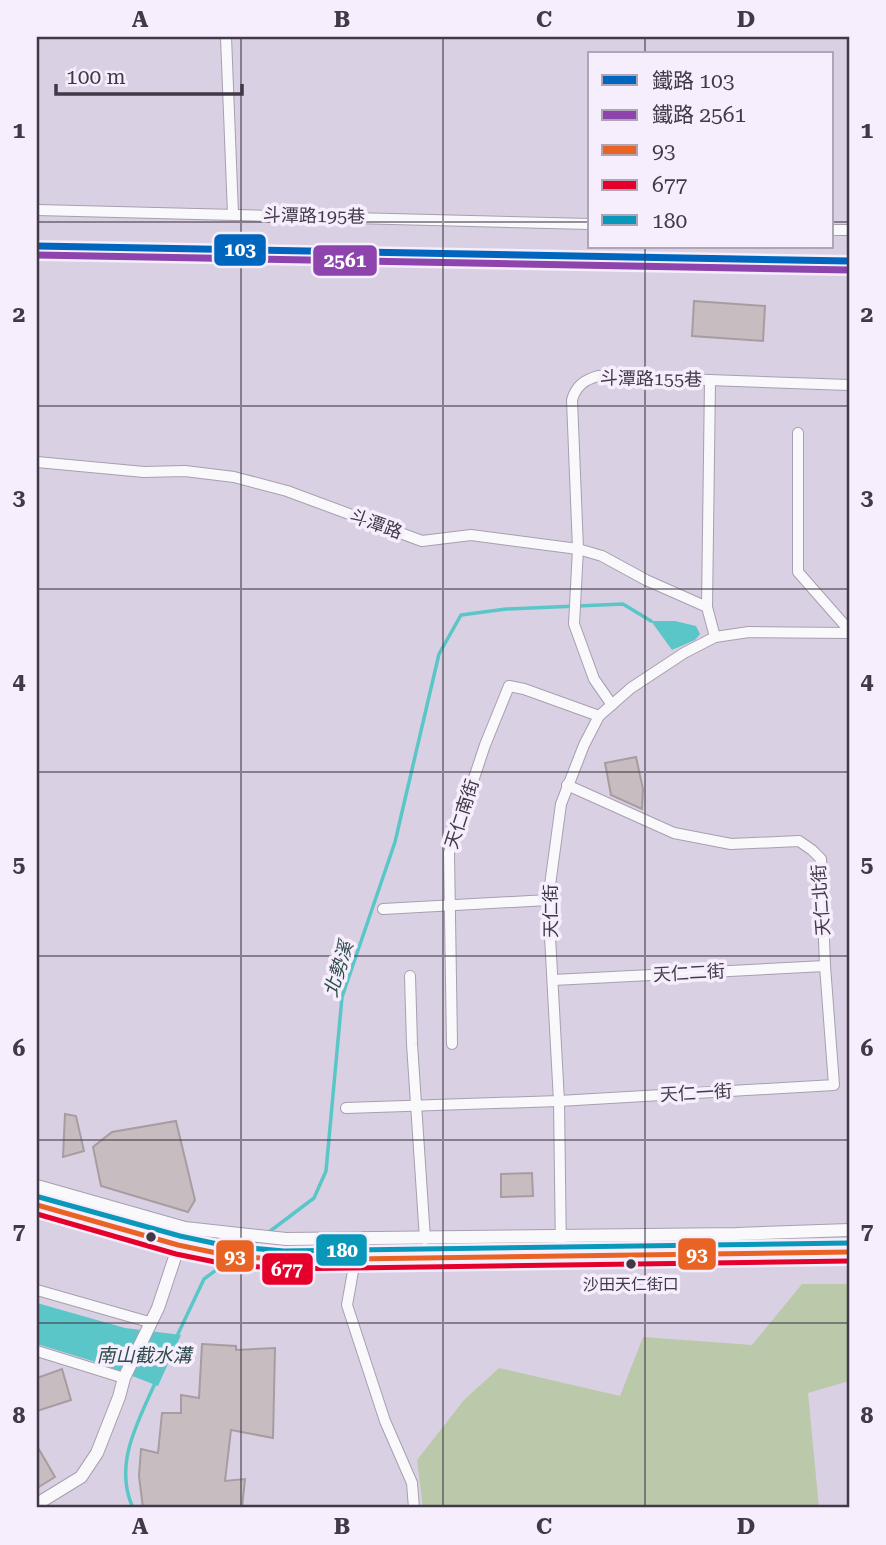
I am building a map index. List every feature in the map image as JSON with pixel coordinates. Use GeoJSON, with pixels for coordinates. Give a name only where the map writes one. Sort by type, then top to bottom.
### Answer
{"type":"FeatureCollection","features":[{"type":"Feature","properties":{"kind":"street"},"geometry":{"type":"LineString","coordinates":[[226,37],[233,214]]}},
{"type":"Feature","properties":{"kind":"street","name":"斗潭路195巷"},"geometry":{"type":"LineString","coordinates":[[37,210],[588,224]]}},
{"type":"Feature","properties":{"kind":"street","name":"斗潭路155巷"},"geometry":{"type":"LineString","coordinates":[[612,705],[594,679],[574,624],[578,549],[572,400],[579,385],[598,376],[849,385]]}},
{"type":"Feature","properties":{"kind":"street"},"geometry":{"type":"LineString","coordinates":[[710,380],[707,607],[715,637],[749,632],[849,631]]}},
{"type":"Feature","properties":{"kind":"street"},"geometry":{"type":"LineString","coordinates":[[798,433],[798,572],[849,631]]}},
{"type":"Feature","properties":{"kind":"street","name":"斗潭路"},"geometry":{"type":"LineString","coordinates":[[37,462],[144,472],[185,471],[234,477],[287,491],[422,541],[471,535],[578,549],[602,556],[646,580],[707,607]]}},
{"type":"Feature","properties":{"kind":"street","name":"天仁街"},"geometry":{"type":"LineString","coordinates":[[561,1254],[559,1101],[548,900],[557,827],[567,785],[599,716],[663,666],[715,637]]}},
{"type":"Feature","properties":{"kind":"street","name":"天仁南街"},"geometry":{"type":"LineString","coordinates":[[452,1044],[449,853],[485,745],[509,687],[524,688],[599,716]]}},
{"type":"Feature","properties":{"kind":"street","name":"天仁北街"},"geometry":{"type":"LineString","coordinates":[[567,785],[674,833],[731,845],[799,841],[821,859],[825,967],[834,1085]]}},
{"type":"Feature","properties":{"kind":"street"},"geometry":{"type":"LineString","coordinates":[[383,909],[548,900]]}},
{"type":"Feature","properties":{"kind":"street","name":"天仁二街"},"geometry":{"type":"LineString","coordinates":[[553,980],[825,967]]}},
{"type":"Feature","properties":{"kind":"street"},"geometry":{"type":"LineString","coordinates":[[410,976],[425,1239]]}},
{"type":"Feature","properties":{"kind":"street","name":"天仁一街"},"geometry":{"type":"LineString","coordinates":[[346,1108],[559,1101],[834,1085]]}},
{"type":"Feature","properties":{"kind":"street"},"geometry":{"type":"LineString","coordinates":[[37,1186],[185,1228],[325,1240],[849,1230]]}},
{"type":"Feature","properties":{"kind":"street"},"geometry":{"type":"LineString","coordinates":[[37,1205],[178,1245],[255,1258],[355,1260],[561,1254],[849,1252]]}},
{"type":"Feature","properties":{"kind":"street"},"geometry":{"type":"LineString","coordinates":[[37,1504],[86,1472],[97,1453],[124,1377],[158,1308],[185,1228]]}},
{"type":"Feature","properties":{"kind":"street"},"geometry":{"type":"LineString","coordinates":[[355,1260],[347,1305],[385,1420],[412,1483],[414,1508]]}},
{"type":"Feature","properties":{"kind":"street"},"geometry":{"type":"LineString","coordinates":[[37,1290],[149,1322]]}},
{"type":"Feature","properties":{"kind":"street"},"geometry":{"type":"LineString","coordinates":[[37,1352],[124,1377]]}},
{"type":"Feature","properties":{"kind":"shaded area"},"geometry":{"type":"Polygon","coordinates":[[[802,1284],[849,1284],[849,1381],[808,1393],[819,1508],[423,1508],[417,1460],[464,1400],[499,1368],[620,1396],[643,1337],[752,1345],[802,1284]]]}},
{"type":"Feature","properties":{"kind":"water"},"geometry":{"type":"Polygon","coordinates":[[[651,621],[675,621],[696,626],[700,634],[695,640],[672,650],[651,621]]]}},
{"type":"Feature","properties":{"kind":"water","name":"南山截水溝"},"geometry":{"type":"Polygon","coordinates":[[[37,1303],[125,1328],[181,1335],[158,1386],[99,1363],[37,1344],[37,1303]]]}},
{"type":"Feature","properties":{"kind":"building"},"geometry":{"type":"Polygon","coordinates":[[[694,301],[765,306],[763,341],[692,336],[694,301]]]}},
{"type":"Feature","properties":{"kind":"building"},"geometry":{"type":"Polygon","coordinates":[[[636,757],[643,789],[642,809],[611,795],[605,763],[636,757]]]}},
{"type":"Feature","properties":{"kind":"building"},"geometry":{"type":"Polygon","coordinates":[[[65,1114],[76,1116],[84,1151],[63,1157],[65,1114]]]}},
{"type":"Feature","properties":{"kind":"building"},"geometry":{"type":"Polygon","coordinates":[[[176,1121],[195,1200],[188,1212],[101,1186],[93,1147],[112,1132],[176,1121]]]}},
{"type":"Feature","properties":{"kind":"building"},"geometry":{"type":"Polygon","coordinates":[[[532,1173],[533,1196],[501,1197],[501,1174],[532,1173]]]}},
{"type":"Feature","properties":{"kind":"building"},"geometry":{"type":"Polygon","coordinates":[[[202,1344],[236,1346],[236,1350],[275,1348],[273,1438],[231,1430],[225,1481],[245,1479],[242,1508],[143,1508],[139,1476],[141,1449],[158,1453],[162,1413],[181,1413],[181,1395],[199,1398],[202,1344]]]}},
{"type":"Feature","properties":{"kind":"building"},"geometry":{"type":"Polygon","coordinates":[[[62,1369],[71,1400],[37,1411],[37,1378],[62,1369]]]}},
{"type":"Feature","properties":{"kind":"building"},"geometry":{"type":"Polygon","coordinates":[[[37,1446],[55,1477],[37,1488],[37,1446]]]}},
{"type":"Feature","properties":{"kind":"waterway","name":"北勢溪"},"geometry":{"type":"LineString","coordinates":[[269,1232],[314,1198],[326,1171],[342,997],[395,842],[439,654],[461,615],[506,609],[623,604],[651,621]]}},
{"type":"Feature","properties":{"kind":"waterway","name":"北勢溪"},"geometry":{"type":"LineString","coordinates":[[240,1252],[257,1241]]}},
{"type":"Feature","properties":{"kind":"waterway","name":"北勢溪"},"geometry":{"type":"LineString","coordinates":[[177,1336],[204,1279],[231,1259]]}},
{"type":"Feature","properties":{"kind":"waterway","name":"北勢溪"},"geometry":{"type":"LineString","coordinates":[[133,1508],[128,1492],[127,1459],[130,1443],[156,1381]]}},
{"type":"Feature","properties":{"kind":"rail line","name":"103"},"geometry":{"type":"LineString","coordinates":[[37,246],[849,261]]}},
{"type":"Feature","properties":{"kind":"rail line","name":"2561"},"geometry":{"type":"LineString","coordinates":[[37,255],[849,270]]}},
{"type":"Feature","properties":{"kind":"transit line","name":"180"},"geometry":{"type":"LineString","coordinates":[[39,1197],[180,1236],[227,1246],[284,1251],[849,1243]]}},
{"type":"Feature","properties":{"kind":"transit line","name":"93"},"geometry":{"type":"LineString","coordinates":[[37,1205],[178,1245],[226,1255],[284,1260],[849,1252]]}},
{"type":"Feature","properties":{"kind":"transit line","name":"677"},"geometry":{"type":"LineString","coordinates":[[37,1214],[176,1254],[225,1264],[283,1269],[849,1261]]}},
{"type":"Feature","properties":{"kind":"place","name":"沙田天仁街口"},"geometry":{"type":"Point","coordinates":[631,1264]}}]}
